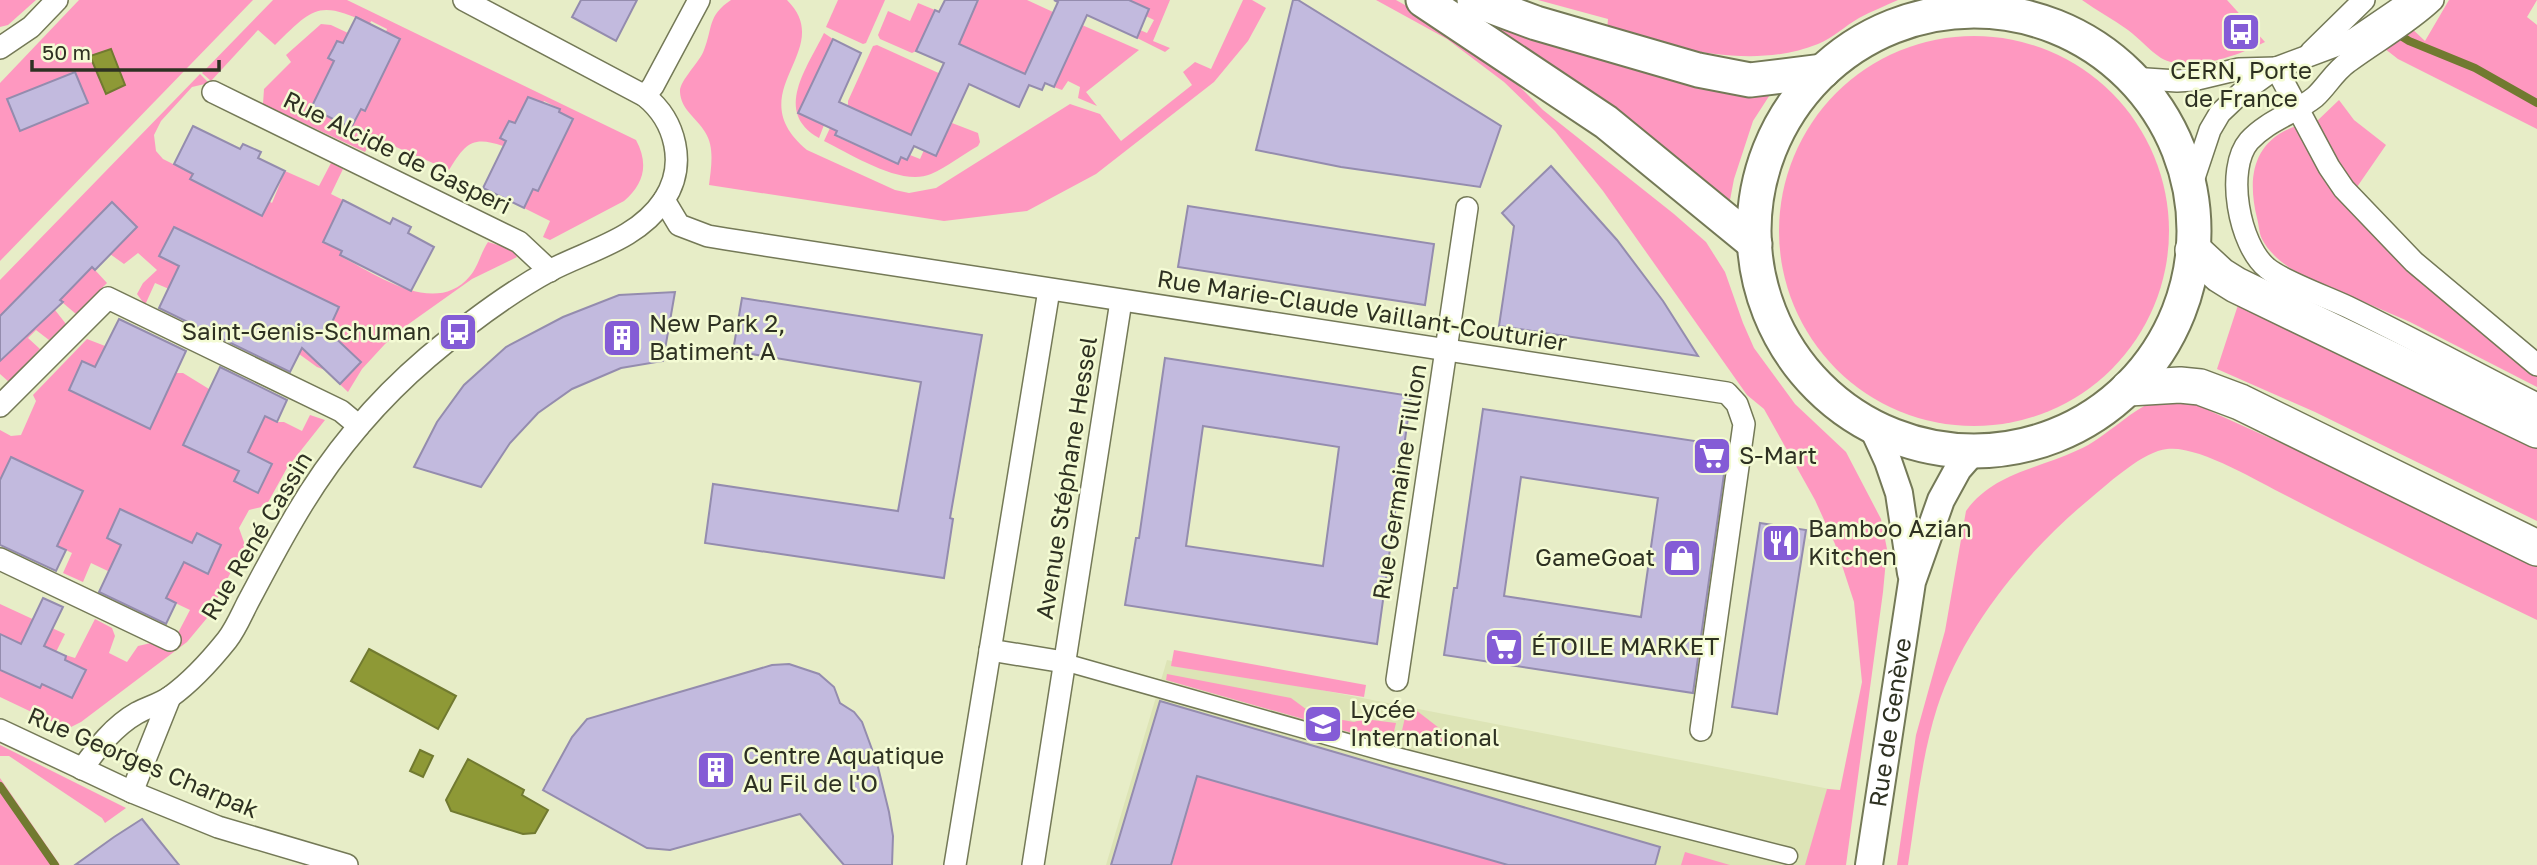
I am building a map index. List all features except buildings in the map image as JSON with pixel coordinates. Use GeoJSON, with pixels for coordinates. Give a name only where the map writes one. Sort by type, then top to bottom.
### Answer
{"type":"FeatureCollection","features":[{"type":"Feature","properties":{"kind":"highway"},"geometry":{"type":"LineString","coordinates":[[2193,250],[2220,275],[2236,285],[2537,430]]}},
{"type":"Feature","properties":{"kind":"highway"},"geometry":{"type":"LineString","coordinates":[[2129,388],[2180,385],[2200,387],[2240,402],[2537,548]]}},
{"type":"Feature","properties":{"kind":"main road"},"geometry":{"type":"LineString","coordinates":[[1423,0],[1606,122],[1755,244]]}},
{"type":"Feature","properties":{"kind":"main road"},"geometry":{"type":"LineString","coordinates":[[1474,0],[1536,23],[1698,70],[1750,80],[1823,71]]}},
{"type":"Feature","properties":{"kind":"main road"},"geometry":{"type":"LineString","coordinates":[[2058,0],[2074,33]]}},
{"type":"Feature","properties":{"kind":"main road"},"geometry":{"type":"LineString","coordinates":[[1956,6],[2030,18],[2074,33],[2112,59],[2131,78],[2161,117],[2172,138],[2189,193],[2193,250],[2189,279],[2172,328],[2145,370],[2129,388],[2095,415],[2059,434],[2017,447],[1972,453],[1919,446],[1893,438],[1871,426],[1825,393],[1781,337],[1764,298],[1755,244],[1757,193],[1769,146],[1791,106],[1823,71],[1854,47],[1883,30],[1956,6]]}},
{"type":"Feature","properties":{"kind":"street"},"geometry":{"type":"LineString","coordinates":[[0,48],[31,27],[57,0]]}},
{"type":"Feature","properties":{"kind":"street"},"geometry":{"type":"LineString","coordinates":[[464,0],[645,96],[699,0]]}},
{"type":"Feature","properties":{"kind":"street"},"geometry":{"type":"LineString","coordinates":[[2304,58],[2364,0]]}},
{"type":"Feature","properties":{"kind":"street"},"geometry":{"type":"LineString","coordinates":[[2189,193],[2210,130],[2220,113],[2240,94],[2276,68],[2354,39],[2411,0]]}},
{"type":"Feature","properties":{"kind":"street"},"geometry":{"type":"LineString","coordinates":[[2433,0],[2421,12],[2345,64],[2314,97],[2257,133],[2241,154],[2237,166],[2237,186],[2246,236],[2259,260],[2268,270],[2391,328],[2537,404]]}},
{"type":"Feature","properties":{"kind":"street"},"geometry":{"type":"LineString","coordinates":[[2276,68],[2329,167],[2344,189],[2414,262],[2537,365]]}},
{"type":"Feature","properties":{"kind":"street"},"geometry":{"type":"LineString","coordinates":[[2131,78],[2185,81],[2239,69],[2276,68]]}},
{"type":"Feature","properties":{"kind":"street","name":"Rue Alcide de Gasperi"},"geometry":{"type":"LineString","coordinates":[[213,92],[519,242],[550,271]]}},
{"type":"Feature","properties":{"kind":"street","name":"Rue René Cassin"},"geometry":{"type":"LineString","coordinates":[[82,769],[121,724],[170,697],[207,663],[229,638],[293,519],[323,473],[388,394],[458,332],[490,308],[550,271],[617,241],[637,228],[664,200],[676,170],[675,142],[670,128],[654,103],[645,96]]}},
{"type":"Feature","properties":{"kind":"street","name":"Rue Marie-Claude Vaillant-Couturier"},"geometry":{"type":"LineString","coordinates":[[664,200],[679,225],[708,236],[1727,393],[1737,404],[1744,424],[1701,730]]}},
{"type":"Feature","properties":{"kind":"street","name":"Rue Germaine Tillion"},"geometry":{"type":"LineString","coordinates":[[1397,680],[1467,208]]}},
{"type":"Feature","properties":{"kind":"street","name":"Avenue Stéphane Hessel"},"geometry":{"type":"LineString","coordinates":[[955,865],[1049,290]]}},
{"type":"Feature","properties":{"kind":"street"},"geometry":{"type":"LineString","coordinates":[[0,406],[108,298],[341,411],[359,426]]}},
{"type":"Feature","properties":{"kind":"street","name":"Avenue Stéphane Hessel"},"geometry":{"type":"LineString","coordinates":[[1033,865],[1121,301]]}},
{"type":"Feature","properties":{"kind":"street","name":"Rue de Genève"},"geometry":{"type":"LineString","coordinates":[[1871,426],[1888,461],[1899,493],[1912,582]]}},
{"type":"Feature","properties":{"kind":"street","name":"Rue de Genève"},"geometry":{"type":"LineString","coordinates":[[1869,865],[1912,582],[1941,500],[1958,470],[1972,453]]}},
{"type":"Feature","properties":{"kind":"street"},"geometry":{"type":"LineString","coordinates":[[0,559],[170,640]]}},
{"type":"Feature","properties":{"kind":"street"},"geometry":{"type":"LineString","coordinates":[[990,650],[1064,662],[1393,755],[1789,856]]}},
{"type":"Feature","properties":{"kind":"street","name":"Rue René Cassin"},"geometry":{"type":"LineString","coordinates":[[132,792],[170,697]]}},
{"type":"Feature","properties":{"kind":"street","name":"Rue Georges Charpak"},"geometry":{"type":"LineString","coordinates":[[0,730],[132,792],[218,827],[347,865]]}},
{"type":"Feature","properties":{"kind":"shaded area"},"geometry":{"type":"Polygon","coordinates":[[[0,0],[36,0],[8,25],[0,27],[0,0]]]}},
{"type":"Feature","properties":{"kind":"shaded area"},"geometry":{"type":"Polygon","coordinates":[[[79,0],[253,0],[0,261],[0,83],[79,0]]]}},
{"type":"Feature","properties":{"kind":"shaded area"},"geometry":{"type":"Polygon","coordinates":[[[273,0],[347,0],[636,140],[643,165],[640,181],[624,201],[550,240],[543,237],[550,221],[524,208],[533,189],[538,190],[573,119],[544,101],[542,104],[528,97],[515,123],[509,121],[500,138],[506,141],[503,146],[484,141],[470,144],[449,170],[373,137],[365,152],[263,104],[264,89],[291,62],[286,55],[321,24],[331,25],[348,33],[343,43],[337,41],[329,58],[334,61],[311,108],[351,128],[361,109],[366,110],[400,39],[371,21],[370,24],[339,12],[327,10],[308,15],[275,45],[258,30],[211,81],[202,73],[273,0]]]}},
{"type":"Feature","properties":{"kind":"shaded area"},"geometry":{"type":"Polygon","coordinates":[[[731,0],[787,0],[800,19],[802,37],[783,90],[782,109],[788,129],[807,150],[895,190],[909,193],[936,188],[1070,104],[1100,114],[1121,141],[1192,85],[1183,72],[1195,62],[1211,69],[1243,0],[1252,0],[1266,8],[1248,41],[1214,82],[1096,174],[1027,211],[944,221],[709,185],[712,158],[710,144],[702,127],[683,104],[680,92],[683,82],[704,50],[714,17],[731,0]]]}},
{"type":"Feature","properties":{"kind":"shaded area"},"geometry":{"type":"Polygon","coordinates":[[[838,0],[885,0],[866,43],[826,27],[838,0]]]}},
{"type":"Feature","properties":{"kind":"shaded area"},"geometry":{"type":"Polygon","coordinates":[[[979,0],[1027,0],[1053,12],[1025,74],[958,43],[979,0]]]}},
{"type":"Feature","properties":{"kind":"shaded area"},"geometry":{"type":"Polygon","coordinates":[[[1129,0],[1170,0],[1153,41],[1170,48],[1165,52],[1137,38],[1140,30],[1147,33],[1154,20],[1146,16],[1149,9],[1129,0]]]}},
{"type":"Feature","properties":{"kind":"shaded area"},"geometry":{"type":"Polygon","coordinates":[[[1376,0],[1396,0],[1435,22],[1515,82],[1543,110],[1706,242],[1725,272],[1754,348],[1795,404],[1846,452],[1881,519],[1887,549],[1846,865],[1805,865],[1827,789],[1840,790],[1862,682],[1854,602],[1835,544],[1815,500],[1764,409],[1747,395],[1603,191],[1555,131],[1504,82],[1447,39],[1376,0]]]}},
{"type":"Feature","properties":{"kind":"shaded area"},"geometry":{"type":"Polygon","coordinates":[[[1538,0],[1898,0],[1859,18],[1818,44],[1766,56],[1739,56],[1658,44],[1607,31],[1608,19],[1538,0]]]}},
{"type":"Feature","properties":{"kind":"shaded area"},"geometry":{"type":"Polygon","coordinates":[[[2082,0],[2227,0],[2265,42],[2214,61],[2185,64],[2172,62],[2161,58],[2128,30],[2082,0]]]}},
{"type":"Feature","properties":{"kind":"shaded area"},"geometry":{"type":"Polygon","coordinates":[[[2449,0],[2537,0],[2527,17],[2537,25],[2537,129],[2398,59],[2380,45],[2409,26],[2425,41],[2449,0]]]}},
{"type":"Feature","properties":{"kind":"shaded area"},"geometry":{"type":"Polygon","coordinates":[[[1454,2],[1531,31],[1773,90],[1753,121],[1730,200],[1599,98],[1454,2]]]}},
{"type":"Feature","properties":{"kind":"shaded area"},"geometry":{"type":"Polygon","coordinates":[[[918,3],[935,10],[916,51],[912,53],[880,39],[878,35],[888,11],[910,21],[918,3]]]}},
{"type":"Feature","properties":{"kind":"shaded area"},"geometry":{"type":"Polygon","coordinates":[[[1082,25],[1139,50],[1086,92],[1097,106],[1078,98],[1080,87],[1068,81],[1062,90],[1054,87],[1082,25]]]}},
{"type":"Feature","properties":{"kind":"shaded area"},"geometry":{"type":"Polygon","coordinates":[[[824,33],[833,39],[799,113],[824,125],[819,138],[805,127],[798,116],[796,103],[803,75],[824,33]]]}},
{"type":"Feature","properties":{"kind":"shaded area"},"geometry":{"type":"Polygon","coordinates":[[[1974,36],[2012,40],[2049,51],[2082,69],[2112,93],[2136,123],[2154,156],[2165,193],[2169,231],[2165,269],[2154,306],[2136,339],[2112,369],[2082,393],[2049,411],[2012,422],[1974,426],[1936,422],[1899,411],[1866,393],[1836,369],[1812,339],[1794,306],[1783,269],[1779,231],[1783,193],[1794,156],[1812,123],[1836,93],[1866,69],[1899,51],[1936,40],[1974,36]]]}},
{"type":"Feature","properties":{"kind":"shaded area"},"geometry":{"type":"Polygon","coordinates":[[[877,45],[943,75],[911,135],[848,106],[873,46],[877,45]]]}},
{"type":"Feature","properties":{"kind":"shaded area"},"geometry":{"type":"Polygon","coordinates":[[[111,49],[125,85],[106,94],[90,56],[111,49]]]}},
{"type":"Feature","properties":{"kind":"shaded area"},"geometry":{"type":"Polygon","coordinates":[[[200,74],[209,83],[192,87],[161,121],[154,135],[156,151],[163,159],[193,174],[191,179],[261,216],[269,201],[272,203],[285,171],[319,186],[331,163],[343,169],[331,194],[343,200],[323,242],[342,251],[340,256],[371,273],[423,293],[440,293],[456,288],[473,272],[488,242],[511,249],[517,257],[472,279],[410,323],[385,344],[362,369],[348,392],[325,370],[299,354],[155,283],[145,305],[137,294],[143,283],[157,270],[138,253],[124,264],[110,254],[95,270],[107,283],[76,314],[63,303],[55,310],[66,324],[49,340],[36,330],[28,338],[40,349],[9,382],[0,374],[0,280],[200,74]]]}},
{"type":"Feature","properties":{"kind":"shaded area"},"geometry":{"type":"Polygon","coordinates":[[[2339,100],[2354,120],[2386,145],[2357,187],[2339,165],[2316,122],[2339,100]]]}},
{"type":"Feature","properties":{"kind":"shaded area"},"geometry":{"type":"Polygon","coordinates":[[[952,123],[978,133],[978,146],[937,171],[919,177],[891,173],[824,141],[830,128],[837,131],[835,136],[898,164],[901,157],[907,160],[910,155],[920,159],[924,150],[936,156],[952,123]]]}},
{"type":"Feature","properties":{"kind":"shaded area"},"geometry":{"type":"Polygon","coordinates":[[[2296,126],[2442,298],[2537,376],[2537,387],[2410,322],[2302,275],[2274,255],[2260,232],[2254,203],[2254,175],[2262,151],[2270,141],[2296,126]]]}},
{"type":"Feature","properties":{"kind":"shaded area"},"geometry":{"type":"Polygon","coordinates":[[[2238,305],[2344,350],[2537,446],[2537,521],[2315,412],[2217,369],[2238,305]]]}},
{"type":"Feature","properties":{"kind":"shaded area"},"geometry":{"type":"Polygon","coordinates":[[[87,339],[175,373],[183,373],[276,422],[284,422],[302,431],[310,415],[325,420],[287,468],[266,506],[249,510],[239,528],[245,545],[207,618],[187,642],[71,727],[61,726],[0,697],[0,604],[65,634],[56,652],[75,658],[95,619],[112,628],[115,636],[109,653],[127,662],[138,646],[151,643],[168,652],[190,610],[91,563],[83,582],[63,573],[72,553],[0,518],[0,430],[11,436],[21,435],[36,401],[33,395],[87,339]]]}},
{"type":"Feature","properties":{"kind":"shaded area"},"geometry":{"type":"Polygon","coordinates":[[[2188,397],[2210,411],[2343,471],[2537,567],[2537,620],[2227,465],[2180,449],[2158,451],[2128,468],[2068,518],[2021,566],[1980,620],[1948,678],[1937,708],[1923,766],[1908,865],[1897,865],[1916,735],[1945,631],[1966,511],[1989,488],[2017,473],[2088,445],[2151,402],[2164,398],[2188,397]]]}},
{"type":"Feature","properties":{"kind":"shaded area"},"geometry":{"type":"Polygon","coordinates":[[[369,649],[456,696],[438,729],[351,681],[369,649]]]}},
{"type":"Feature","properties":{"kind":"shaded area"},"geometry":{"type":"Polygon","coordinates":[[[1174,650],[1366,685],[1364,697],[1171,666],[1174,650]]]}},
{"type":"Feature","properties":{"kind":"shaded area","name":"Lycée International"},"geometry":{"type":"Polygon","coordinates":[[[1167,660],[1840,791],[1834,865],[1106,865],[1167,660]]]}},
{"type":"Feature","properties":{"kind":"shaded area"},"geometry":{"type":"Polygon","coordinates":[[[1167,674],[1291,698],[1314,715],[1354,722],[1364,719],[1396,723],[1391,744],[1166,680],[1167,674]]]}},
{"type":"Feature","properties":{"kind":"shaded area"},"geometry":{"type":"Polygon","coordinates":[[[1408,704],[1465,748],[1401,735],[1408,704]]]}},
{"type":"Feature","properties":{"kind":"shaded area"},"geometry":{"type":"Polygon","coordinates":[[[0,745],[126,808],[105,823],[102,818],[9,756],[0,756],[0,745]]]}},
{"type":"Feature","properties":{"kind":"shaded area"},"geometry":{"type":"Polygon","coordinates":[[[420,750],[433,756],[423,777],[410,771],[420,750]]]}},
{"type":"Feature","properties":{"kind":"shaded area"},"geometry":{"type":"Polygon","coordinates":[[[468,759],[524,790],[522,795],[548,810],[535,833],[523,834],[451,811],[446,800],[468,759]]]}},
{"type":"Feature","properties":{"kind":"shaded area"},"geometry":{"type":"Polygon","coordinates":[[[1197,776],[1508,865],[1172,865],[1197,776]]]}},
{"type":"Feature","properties":{"kind":"shaded area"},"geometry":{"type":"Polygon","coordinates":[[[0,778],[60,865],[0,865],[0,778]]]}},
{"type":"Feature","properties":{"kind":"shaded area"},"geometry":{"type":"Polygon","coordinates":[[[1685,852],[1730,865],[1681,865],[1685,852]]]}},
{"type":"Feature","properties":{"kind":"waterway"},"geometry":{"type":"LineString","coordinates":[[2401,36],[2475,68],[2537,103]]}},
{"type":"Feature","properties":{"kind":"waterway"},"geometry":{"type":"LineString","coordinates":[[0,786],[55,865]]}},
{"type":"Feature","properties":{"kind":"place","name":"CERN, Porte de France"},"geometry":{"type":"Point","coordinates":[2241,32]}},
{"type":"Feature","properties":{"kind":"place","name":"Saint-Genis-Schuman"},"geometry":{"type":"Point","coordinates":[458,332]}},
{"type":"Feature","properties":{"kind":"place","name":"New Park 2, Batiment A"},"geometry":{"type":"Point","coordinates":[622,338]}},
{"type":"Feature","properties":{"kind":"place","name":"S-Mart"},"geometry":{"type":"Point","coordinates":[1712,456]}},
{"type":"Feature","properties":{"kind":"place","name":"Bamboo Azian Kitchen"},"geometry":{"type":"Point","coordinates":[1781,543]}},
{"type":"Feature","properties":{"kind":"place","name":"GameGoat"},"geometry":{"type":"Point","coordinates":[1682,558]}},
{"type":"Feature","properties":{"kind":"place","name":"ÉTOILE MARKET"},"geometry":{"type":"Point","coordinates":[1504,647]}},
{"type":"Feature","properties":{"kind":"place","name":"Lycée International"},"geometry":{"type":"Point","coordinates":[1323,724]}},
{"type":"Feature","properties":{"kind":"place","name":"Centre Aquatique Au Fil de l'O"},"geometry":{"type":"Point","coordinates":[716,770]}}]}
